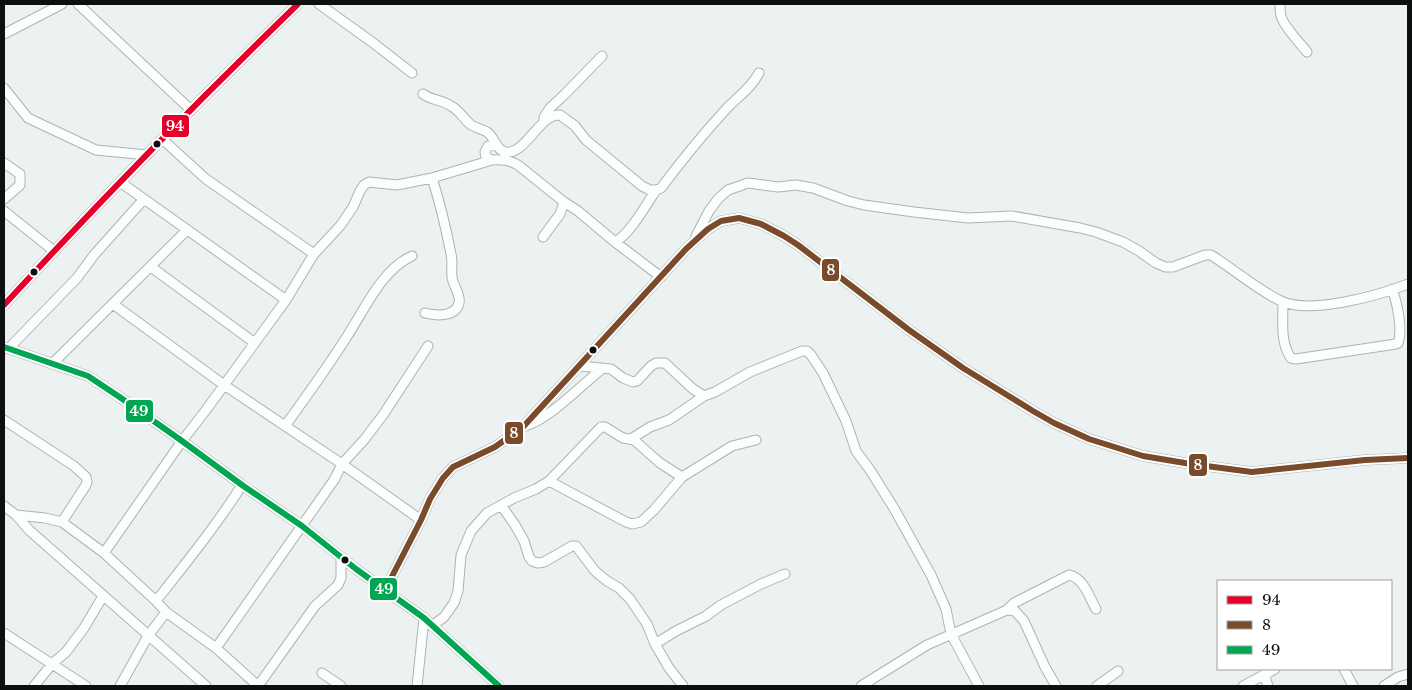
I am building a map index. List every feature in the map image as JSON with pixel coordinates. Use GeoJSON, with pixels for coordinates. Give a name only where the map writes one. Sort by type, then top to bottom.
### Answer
{"type":"FeatureCollection","features":[{"type":"Feature","properties":{"kind":"street"},"geometry":{"type":"LineString","coordinates":[[4,34],[62,4]]}},
{"type":"Feature","properties":{"kind":"street"},"geometry":{"type":"LineString","coordinates":[[78,4],[191,110]]}},
{"type":"Feature","properties":{"kind":"street"},"geometry":{"type":"LineString","coordinates":[[5,300],[162,139],[298,4]]}},
{"type":"Feature","properties":{"kind":"street"},"geometry":{"type":"LineString","coordinates":[[319,4],[412,73]]}},
{"type":"Feature","properties":{"kind":"street"},"geometry":{"type":"LineString","coordinates":[[1280,4],[1281,17],[1291,33],[1307,52]]}},
{"type":"Feature","properties":{"kind":"street"},"geometry":{"type":"LineString","coordinates":[[544,122],[544,117],[550,108],[602,56]]}},
{"type":"Feature","properties":{"kind":"street"},"geometry":{"type":"LineString","coordinates":[[104,553],[182,441],[286,300],[314,254],[340,226],[364,185],[369,182],[396,185],[432,178],[492,160],[517,148],[554,114],[560,114],[575,126],[586,140],[626,174],[642,186],[650,190],[656,190],[661,188],[686,155],[728,107],[755,81],[759,73]]}},
{"type":"Feature","properties":{"kind":"street"},"geometry":{"type":"LineString","coordinates":[[4,88],[28,118],[96,150],[147,155]]}},
{"type":"Feature","properties":{"kind":"street"},"geometry":{"type":"LineString","coordinates":[[423,94],[448,104],[457,110],[472,126],[490,134],[503,155],[518,164],[661,277]]}},
{"type":"Feature","properties":{"kind":"street"},"geometry":{"type":"LineString","coordinates":[[162,139],[206,180],[314,254]]}},
{"type":"Feature","properties":{"kind":"street"},"geometry":{"type":"LineString","coordinates":[[492,160],[486,157],[485,150],[488,146],[496,144]]}},
{"type":"Feature","properties":{"kind":"street"},"geometry":{"type":"LineString","coordinates":[[4,163],[20,174],[20,184],[4,198]]}},
{"type":"Feature","properties":{"kind":"street"},"geometry":{"type":"LineString","coordinates":[[426,313],[434,315],[449,314],[456,309],[459,302],[452,277],[451,254],[432,178]]}},
{"type":"Feature","properties":{"kind":"street"},"geometry":{"type":"LineString","coordinates":[[120,182],[286,300]]}},
{"type":"Feature","properties":{"kind":"street"},"geometry":{"type":"LineString","coordinates":[[693,243],[709,211],[728,190],[748,183],[778,187],[796,185],[813,188],[864,205],[968,218],[1012,216],[1080,228],[1122,242],[1156,263],[1165,266],[1173,267],[1204,255],[1211,255],[1251,283],[1283,302],[1293,305],[1308,306],[1368,297],[1408,284]]}},
{"type":"Feature","properties":{"kind":"street"},"geometry":{"type":"LineString","coordinates":[[615,242],[619,240],[635,221],[656,190]]}},
{"type":"Feature","properties":{"kind":"street"},"geometry":{"type":"LineString","coordinates":[[144,199],[94,255],[77,278],[6,348],[88,376],[302,526],[341,558],[424,618],[499,686]]}},
{"type":"Feature","properties":{"kind":"street"},"geometry":{"type":"LineString","coordinates":[[543,237],[560,214],[564,202]]}},
{"type":"Feature","properties":{"kind":"street"},"geometry":{"type":"LineString","coordinates":[[4,211],[54,251]]}},
{"type":"Feature","properties":{"kind":"street"},"geometry":{"type":"LineString","coordinates":[[385,590],[434,492],[443,478],[454,468],[495,447],[523,427],[686,249],[708,229],[721,221],[739,218],[761,224],[784,236],[963,368],[1060,426],[1089,439],[1143,456],[1200,466],[1252,472],[1365,460],[1408,458]]}},
{"type":"Feature","properties":{"kind":"street"},"geometry":{"type":"LineString","coordinates":[[52,364],[151,268],[187,230]]}},
{"type":"Feature","properties":{"kind":"street"},"geometry":{"type":"LineString","coordinates":[[285,426],[338,351],[385,278],[404,260],[412,256]]}},
{"type":"Feature","properties":{"kind":"street"},"geometry":{"type":"LineString","coordinates":[[151,268],[255,343]]}},
{"type":"Feature","properties":{"kind":"street"},"geometry":{"type":"LineString","coordinates":[[1283,302],[1286,348],[1291,358],[1296,360],[1398,343],[1400,332],[1396,301],[1392,289]]}},
{"type":"Feature","properties":{"kind":"street"},"geometry":{"type":"LineString","coordinates":[[113,304],[224,385],[342,464],[421,520]]}},
{"type":"Feature","properties":{"kind":"street"},"geometry":{"type":"LineString","coordinates":[[216,648],[334,480],[342,464],[383,415],[428,346]]}},
{"type":"Feature","properties":{"kind":"street"},"geometry":{"type":"LineString","coordinates":[[631,439],[650,427],[668,420],[704,396],[715,392],[750,372],[793,354],[807,351],[823,373],[846,421],[856,451],[895,510],[930,575],[946,609],[951,634],[979,686]]}},
{"type":"Feature","properties":{"kind":"street"},"geometry":{"type":"LineString","coordinates":[[580,366],[611,369],[623,378],[633,382],[656,363],[664,363],[704,396]]}},
{"type":"Feature","properties":{"kind":"street"},"geometry":{"type":"LineString","coordinates":[[523,427],[533,423],[552,410],[603,368]]}},
{"type":"Feature","properties":{"kind":"street"},"geometry":{"type":"LineString","coordinates":[[4,420],[74,466],[86,477],[86,485],[62,522]]}},
{"type":"Feature","properties":{"kind":"street"},"geometry":{"type":"LineString","coordinates":[[432,626],[444,617],[454,603],[458,591],[461,555],[471,531],[487,513],[549,481],[602,427],[605,426],[623,438],[634,440],[660,463],[682,477]]}},
{"type":"Feature","properties":{"kind":"street"},"geometry":{"type":"LineString","coordinates":[[549,481],[632,524],[641,522],[654,510],[682,477],[732,446],[756,440]]}},
{"type":"Feature","properties":{"kind":"street"},"geometry":{"type":"LineString","coordinates":[[156,601],[201,545],[242,485]]}},
{"type":"Feature","properties":{"kind":"street"},"geometry":{"type":"LineString","coordinates":[[501,505],[515,525],[532,561],[544,562],[572,546],[576,546],[595,571],[619,588],[630,599],[647,624],[655,644],[669,668],[683,686]]}},
{"type":"Feature","properties":{"kind":"street"},"geometry":{"type":"LineString","coordinates":[[4,506],[206,686]]}},
{"type":"Feature","properties":{"kind":"street"},"geometry":{"type":"LineString","coordinates":[[16,516],[45,518],[62,522],[104,553],[166,612],[216,648],[258,686],[315,606],[338,585],[341,578],[341,558]]}},
{"type":"Feature","properties":{"kind":"street"},"geometry":{"type":"LineString","coordinates":[[655,644],[706,616],[721,605],[761,584],[786,574]]}},
{"type":"Feature","properties":{"kind":"street"},"geometry":{"type":"LineString","coordinates":[[861,686],[927,644],[1007,610],[1014,602],[1069,576],[1076,577],[1080,581],[1096,609]]}},
{"type":"Feature","properties":{"kind":"street"},"geometry":{"type":"LineString","coordinates":[[34,686],[52,664],[66,652],[84,628],[103,596]]}},
{"type":"Feature","properties":{"kind":"street"},"geometry":{"type":"LineString","coordinates":[[1007,610],[1015,611],[1024,621],[1056,686]]}},
{"type":"Feature","properties":{"kind":"street"},"geometry":{"type":"LineString","coordinates":[[120,686],[148,636],[166,612]]}},
{"type":"Feature","properties":{"kind":"street"},"geometry":{"type":"LineString","coordinates":[[416,686],[424,618]]}},
{"type":"Feature","properties":{"kind":"street"},"geometry":{"type":"LineString","coordinates":[[4,633],[86,686]]}},
{"type":"Feature","properties":{"kind":"street"},"geometry":{"type":"LineString","coordinates":[[1243,686],[1272,670]]}},
{"type":"Feature","properties":{"kind":"street"},"geometry":{"type":"LineString","coordinates":[[1345,670],[1353,686]]}},
{"type":"Feature","properties":{"kind":"street"},"geometry":{"type":"LineString","coordinates":[[1097,686],[1118,671]]}},
{"type":"Feature","properties":{"kind":"street"},"geometry":{"type":"LineString","coordinates":[[322,673],[341,686]]}},
{"type":"Feature","properties":{"kind":"street"},"geometry":{"type":"LineString","coordinates":[[1264,674],[1268,686]]}},
{"type":"Feature","properties":{"kind":"street"},"geometry":{"type":"LineString","coordinates":[[1384,686],[1398,677],[1408,674]]}},
{"type":"Feature","properties":{"kind":"transit line","name":"94"},"geometry":{"type":"LineString","coordinates":[[4,305],[149,152],[298,4]]}},
{"type":"Feature","properties":{"kind":"transit line","name":"8"},"geometry":{"type":"LineString","coordinates":[[385,590],[430,499],[443,478],[453,467],[495,447],[523,427],[686,249],[708,229],[721,221],[739,218],[761,224],[784,236],[963,368],[1054,423],[1089,439],[1143,456],[1252,472],[1365,460],[1408,458]]}},
{"type":"Feature","properties":{"kind":"transit line","name":"49"},"geometry":{"type":"LineString","coordinates":[[4,347],[88,376],[121,398],[302,526],[356,569],[424,618],[499,686]]}}]}
